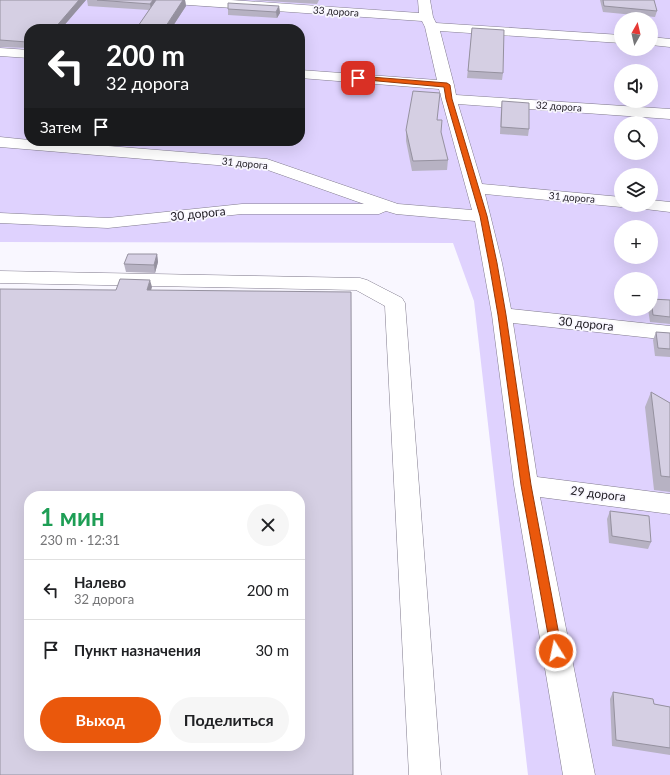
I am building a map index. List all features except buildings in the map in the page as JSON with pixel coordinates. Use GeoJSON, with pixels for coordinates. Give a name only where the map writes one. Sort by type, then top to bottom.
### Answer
{"type":"FeatureCollection","features":[{"type":"Feature","properties":{"kind":"street","name":"33 дорога"},"geometry":{"type":"LineString","coordinates":[[174,0],[427,15],[614,38]]}},
{"type":"Feature","properties":{"kind":"street"},"geometry":{"type":"LineString","coordinates":[[427,15],[483,216],[502,315],[526,485],[584,774]]}},
{"type":"Feature","properties":{"kind":"street"},"geometry":{"type":"LineString","coordinates":[[658,41],[670,42]]}},
{"type":"Feature","properties":{"kind":"street"},"geometry":{"type":"LineString","coordinates":[[0,52],[24,54]]}},
{"type":"Feature","properties":{"kind":"street","name":"32 дорога"},"geometry":{"type":"LineString","coordinates":[[305,75],[448,92],[670,114]]}},
{"type":"Feature","properties":{"kind":"street","name":"31 дорога"},"geometry":{"type":"LineString","coordinates":[[0,142],[24,144]]}},
{"type":"Feature","properties":{"kind":"street","name":"31 дорога"},"geometry":{"type":"LineString","coordinates":[[49,146],[267,164],[396,209],[483,216]]}},
{"type":"Feature","properties":{"kind":"street","name":"31 дорога"},"geometry":{"type":"LineString","coordinates":[[475,188],[614,201]]}},
{"type":"Feature","properties":{"kind":"street"},"geometry":{"type":"LineString","coordinates":[[658,205],[670,206]]}},
{"type":"Feature","properties":{"kind":"street","name":"30 дорога"},"geometry":{"type":"LineString","coordinates":[[0,218],[108,223],[242,209],[396,209]]}},
{"type":"Feature","properties":{"kind":"street"},"geometry":{"type":"LineString","coordinates":[[0,277],[360,284],[395,303],[425,775]]}},
{"type":"Feature","properties":{"kind":"street","name":"30 дорога"},"geometry":{"type":"LineString","coordinates":[[502,315],[670,333]]}},
{"type":"Feature","properties":{"kind":"street","name":"29 дорога"},"geometry":{"type":"LineString","coordinates":[[526,485],[670,504]]}},
{"type":"Feature","properties":{"kind":"shaded area"},"geometry":{"type":"Polygon","coordinates":[[[0,0],[670,0],[670,775],[528,775],[474,301],[453,243],[0,242],[0,0]]]}},
{"type":"Feature","properties":{"kind":"route"},"geometry":{"type":"LineString","coordinates":[[358,78],[447,85],[449,99],[483,216],[493,263],[502,315],[526,485],[556,651]]}}]}
